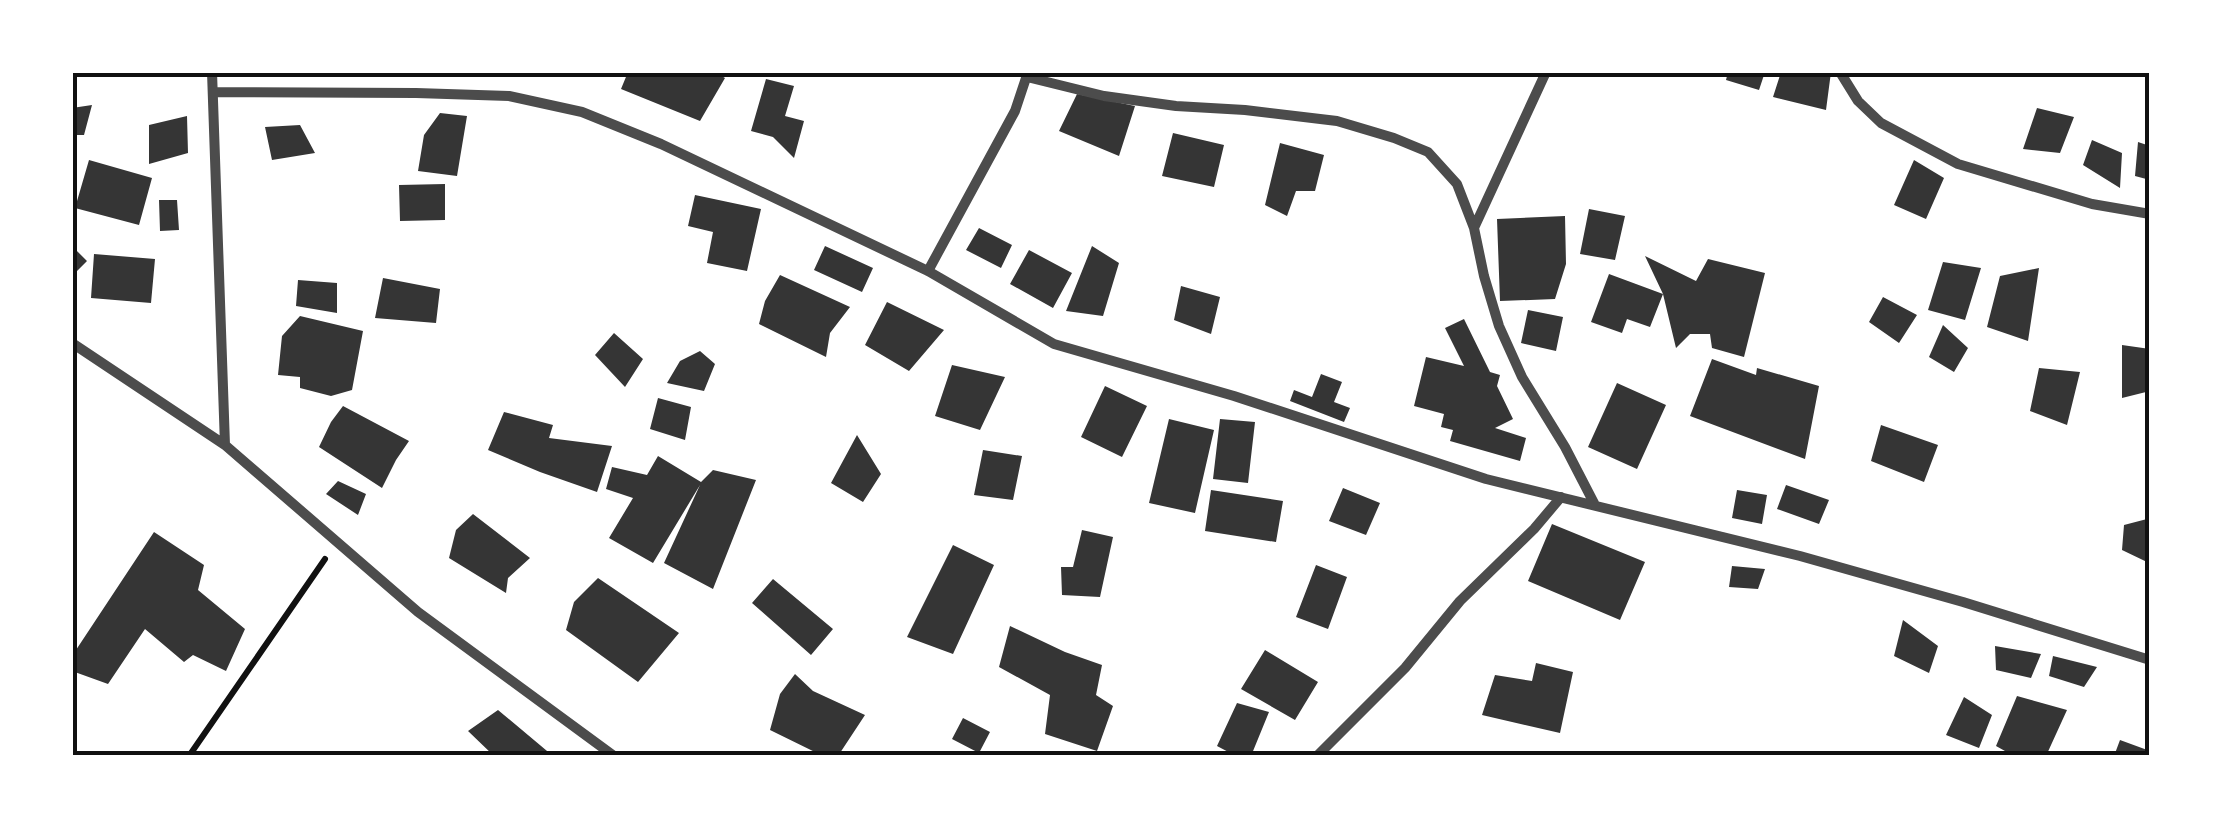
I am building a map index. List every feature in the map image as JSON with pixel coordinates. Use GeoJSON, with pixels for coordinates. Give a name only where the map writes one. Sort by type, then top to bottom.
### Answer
{"type":"FeatureCollection","features":[{"type":"Feature","properties":{"kind":"street"},"geometry":{"type":"LineString","coordinates":[[212,72],[225,445]]}},
{"type":"Feature","properties":{"kind":"street"},"geometry":{"type":"LineString","coordinates":[[1474,228],[1546,72]]}},
{"type":"Feature","properties":{"kind":"street"},"geometry":{"type":"LineString","coordinates":[[1840,72],[1858,101],[1881,123],[1958,164],[2092,204],[2150,214]]}},
{"type":"Feature","properties":{"kind":"street"},"geometry":{"type":"LineString","coordinates":[[928,272],[1015,111],[1028,75],[1104,96],[1337,121],[1394,138],[1428,152],[1457,184],[1474,228],[1498,326],[1595,505]]}},
{"type":"Feature","properties":{"kind":"street"},"geometry":{"type":"LineString","coordinates":[[214,92],[510,96],[582,112],[661,144],[928,272],[1054,344],[1234,396],[1486,478],[1800,556],[2150,660]]}},
{"type":"Feature","properties":{"kind":"street"},"geometry":{"type":"LineString","coordinates":[[72,343],[225,445],[418,612],[614,756]]}},
{"type":"Feature","properties":{"kind":"street"},"geometry":{"type":"LineString","coordinates":[[1317,756],[1405,668],[1460,601],[1534,529],[1561,496]]}},
{"type":"Feature","properties":{"kind":"path"},"geometry":{"type":"LineString","coordinates":[[189,756],[337,542]]}},
{"type":"Feature","properties":{"kind":"building"},"geometry":{"type":"Polygon","coordinates":[[[628,72],[715,72],[725,78],[700,121],[621,89],[628,72]]]}},
{"type":"Feature","properties":{"kind":"building"},"geometry":{"type":"Polygon","coordinates":[[[1728,72],[1765,72],[1759,90],[1726,80],[1728,72]]]}},
{"type":"Feature","properties":{"kind":"building"},"geometry":{"type":"Polygon","coordinates":[[[1781,72],[1831,72],[1826,110],[1773,97],[1781,72]]]}},
{"type":"Feature","properties":{"kind":"building"},"geometry":{"type":"Polygon","coordinates":[[[766,79],[794,86],[785,116],[804,121],[794,158],[773,137],[751,131],[766,79]]]}},
{"type":"Feature","properties":{"kind":"building"},"geometry":{"type":"Polygon","coordinates":[[[1077,94],[1135,106],[1119,156],[1059,131],[1077,94]]]}},
{"type":"Feature","properties":{"kind":"building"},"geometry":{"type":"Polygon","coordinates":[[[92,105],[84,135],[72,135],[72,108],[92,105]]]}},
{"type":"Feature","properties":{"kind":"building"},"geometry":{"type":"Polygon","coordinates":[[[2037,108],[2074,117],[2060,153],[2023,149],[2037,108]]]}},
{"type":"Feature","properties":{"kind":"building"},"geometry":{"type":"Polygon","coordinates":[[[440,113],[467,116],[457,176],[418,171],[424,135],[440,113]]]}},
{"type":"Feature","properties":{"kind":"building"},"geometry":{"type":"Polygon","coordinates":[[[187,116],[188,153],[149,164],[149,125],[187,116]]]}},
{"type":"Feature","properties":{"kind":"building"},"geometry":{"type":"Polygon","coordinates":[[[300,125],[315,153],[272,160],[265,127],[300,125]]]}},
{"type":"Feature","properties":{"kind":"building"},"geometry":{"type":"Polygon","coordinates":[[[1173,133],[1224,145],[1214,187],[1162,176],[1173,133]]]}},
{"type":"Feature","properties":{"kind":"building"},"geometry":{"type":"Polygon","coordinates":[[[2092,140],[2122,153],[2120,188],[2083,165],[2092,140]]]}},
{"type":"Feature","properties":{"kind":"building"},"geometry":{"type":"Polygon","coordinates":[[[2138,142],[2150,146],[2150,180],[2135,176],[2138,142]]]}},
{"type":"Feature","properties":{"kind":"building"},"geometry":{"type":"Polygon","coordinates":[[[1280,143],[1324,155],[1315,191],[1296,191],[1287,216],[1265,205],[1280,143]]]}},
{"type":"Feature","properties":{"kind":"building"},"geometry":{"type":"Polygon","coordinates":[[[89,160],[152,178],[139,225],[75,208],[89,160]]]}},
{"type":"Feature","properties":{"kind":"building"},"geometry":{"type":"Polygon","coordinates":[[[1914,160],[1944,178],[1926,219],[1894,205],[1914,160]]]}},
{"type":"Feature","properties":{"kind":"building"},"geometry":{"type":"Polygon","coordinates":[[[445,184],[445,220],[400,221],[399,185],[445,184]]]}},
{"type":"Feature","properties":{"kind":"building"},"geometry":{"type":"Polygon","coordinates":[[[695,195],[761,209],[747,271],[707,263],[713,232],[688,226],[695,195]]]}},
{"type":"Feature","properties":{"kind":"building"},"geometry":{"type":"Polygon","coordinates":[[[159,200],[177,200],[179,230],[160,231],[159,200]]]}},
{"type":"Feature","properties":{"kind":"building"},"geometry":{"type":"Polygon","coordinates":[[[1589,209],[1625,216],[1615,260],[1580,254],[1589,209]]]}},
{"type":"Feature","properties":{"kind":"building"},"geometry":{"type":"Polygon","coordinates":[[[1565,216],[1566,264],[1555,299],[1500,301],[1497,219],[1565,216]]]}},
{"type":"Feature","properties":{"kind":"building"},"geometry":{"type":"Polygon","coordinates":[[[979,228],[1012,245],[1001,268],[966,250],[979,228]]]}},
{"type":"Feature","properties":{"kind":"building"},"geometry":{"type":"Polygon","coordinates":[[[72,246],[87,261],[72,276],[72,246]]]}},
{"type":"Feature","properties":{"kind":"building"},"geometry":{"type":"Polygon","coordinates":[[[825,246],[873,268],[862,292],[814,270],[825,246]]]}},
{"type":"Feature","properties":{"kind":"building"},"geometry":{"type":"Polygon","coordinates":[[[1092,246],[1119,263],[1103,316],[1066,311],[1092,246]]]}},
{"type":"Feature","properties":{"kind":"building"},"geometry":{"type":"Polygon","coordinates":[[[1029,250],[1072,273],[1053,308],[1010,284],[1029,250]]]}},
{"type":"Feature","properties":{"kind":"building"},"geometry":{"type":"Polygon","coordinates":[[[94,254],[155,259],[151,303],[91,298],[94,254]]]}},
{"type":"Feature","properties":{"kind":"building"},"geometry":{"type":"Polygon","coordinates":[[[1645,256],[1696,281],[1708,259],[1765,273],[1744,357],[1712,348],[1710,334],[1690,334],[1676,348],[1663,294],[1645,256]]]}},
{"type":"Feature","properties":{"kind":"building"},"geometry":{"type":"Polygon","coordinates":[[[1943,262],[1981,268],[1965,320],[1928,310],[1943,262]]]}},
{"type":"Feature","properties":{"kind":"building"},"geometry":{"type":"Polygon","coordinates":[[[2039,268],[2028,341],[1987,327],[2000,276],[2039,268]]]}},
{"type":"Feature","properties":{"kind":"building"},"geometry":{"type":"Polygon","coordinates":[[[1609,274],[1663,294],[1650,327],[1627,319],[1622,333],[1591,322],[1609,274]]]}},
{"type":"Feature","properties":{"kind":"building"},"geometry":{"type":"Polygon","coordinates":[[[780,275],[850,307],[830,333],[826,357],[759,324],[765,301],[780,275]]]}},
{"type":"Feature","properties":{"kind":"building"},"geometry":{"type":"Polygon","coordinates":[[[383,278],[440,289],[436,323],[375,318],[383,278]]]}},
{"type":"Feature","properties":{"kind":"building"},"geometry":{"type":"Polygon","coordinates":[[[298,280],[337,283],[337,313],[296,306],[298,280]]]}},
{"type":"Feature","properties":{"kind":"building"},"geometry":{"type":"Polygon","coordinates":[[[1181,286],[1220,297],[1211,334],[1174,320],[1181,286]]]}},
{"type":"Feature","properties":{"kind":"building"},"geometry":{"type":"Polygon","coordinates":[[[1883,297],[1917,315],[1899,343],[1869,322],[1883,297]]]}},
{"type":"Feature","properties":{"kind":"building"},"geometry":{"type":"Polygon","coordinates":[[[887,302],[944,330],[909,371],[865,345],[887,302]]]}},
{"type":"Feature","properties":{"kind":"building"},"geometry":{"type":"Polygon","coordinates":[[[1528,310],[1563,317],[1556,351],[1521,343],[1528,310]]]}},
{"type":"Feature","properties":{"kind":"building"},"geometry":{"type":"Polygon","coordinates":[[[300,316],[363,331],[352,390],[331,396],[300,388],[300,377],[278,375],[282,336],[300,316]]]}},
{"type":"Feature","properties":{"kind":"building"},"geometry":{"type":"Polygon","coordinates":[[[1464,319],[1490,372],[1500,375],[1497,386],[1513,419],[1495,428],[1526,438],[1520,461],[1450,441],[1453,430],[1441,427],[1444,414],[1414,406],[1426,357],[1464,366],[1445,328],[1464,319]]]}},
{"type":"Feature","properties":{"kind":"building"},"geometry":{"type":"Polygon","coordinates":[[[1943,325],[1968,348],[1954,372],[1929,357],[1943,325]]]}},
{"type":"Feature","properties":{"kind":"building"},"geometry":{"type":"Polygon","coordinates":[[[614,333],[643,359],[625,387],[595,355],[614,333]]]}},
{"type":"Feature","properties":{"kind":"building"},"geometry":{"type":"Polygon","coordinates":[[[2122,345],[2150,349],[2150,391],[2122,398],[2122,345]]]}},
{"type":"Feature","properties":{"kind":"building"},"geometry":{"type":"Polygon","coordinates":[[[700,351],[715,364],[704,391],[667,383],[680,361],[700,351]]]}},
{"type":"Feature","properties":{"kind":"building"},"geometry":{"type":"Polygon","coordinates":[[[1712,359],[1756,375],[1757,368],[1819,386],[1805,459],[1690,416],[1712,359]]]}},
{"type":"Feature","properties":{"kind":"building"},"geometry":{"type":"Polygon","coordinates":[[[952,365],[1005,377],[980,430],[935,416],[952,365]]]}},
{"type":"Feature","properties":{"kind":"building"},"geometry":{"type":"Polygon","coordinates":[[[2039,368],[2080,372],[2067,425],[2030,411],[2039,368]]]}},
{"type":"Feature","properties":{"kind":"building"},"geometry":{"type":"Polygon","coordinates":[[[1321,374],[1342,382],[1334,402],[1350,408],[1344,422],[1290,401],[1294,390],[1312,397],[1321,374]]]}},
{"type":"Feature","properties":{"kind":"building"},"geometry":{"type":"Polygon","coordinates":[[[1617,383],[1666,405],[1637,469],[1588,447],[1617,383]]]}},
{"type":"Feature","properties":{"kind":"building"},"geometry":{"type":"Polygon","coordinates":[[[1105,386],[1147,406],[1122,457],[1081,437],[1105,386]]]}},
{"type":"Feature","properties":{"kind":"building"},"geometry":{"type":"Polygon","coordinates":[[[658,398],[691,407],[685,440],[650,429],[658,398]]]}},
{"type":"Feature","properties":{"kind":"building"},"geometry":{"type":"Polygon","coordinates":[[[343,406],[409,441],[382,488],[319,447],[343,406]]]}},
{"type":"Feature","properties":{"kind":"building"},"geometry":{"type":"Polygon","coordinates":[[[504,412],[553,425],[549,438],[612,446],[597,492],[488,450],[504,412]]]}},
{"type":"Feature","properties":{"kind":"building"},"geometry":{"type":"Polygon","coordinates":[[[1169,419],[1214,430],[1195,513],[1149,503],[1169,419]]]}},
{"type":"Feature","properties":{"kind":"building"},"geometry":{"type":"Polygon","coordinates":[[[1220,419],[1255,422],[1248,483],[1213,479],[1220,419]]]}},
{"type":"Feature","properties":{"kind":"building"},"geometry":{"type":"Polygon","coordinates":[[[1881,425],[1938,445],[1924,482],[1871,461],[1881,425]]]}},
{"type":"Feature","properties":{"kind":"building"},"geometry":{"type":"Polygon","coordinates":[[[857,435],[881,474],[863,502],[831,483],[857,435]]]}},
{"type":"Feature","properties":{"kind":"building"},"geometry":{"type":"Polygon","coordinates":[[[983,450],[1022,456],[1013,500],[974,495],[983,450]]]}},
{"type":"Feature","properties":{"kind":"building"},"geometry":{"type":"Polygon","coordinates":[[[658,456],[701,482],[713,470],[756,480],[713,589],[664,563],[700,485],[653,563],[609,538],[633,498],[606,489],[612,467],[647,475],[658,456]]]}},
{"type":"Feature","properties":{"kind":"building"},"geometry":{"type":"Polygon","coordinates":[[[338,481],[366,494],[358,515],[326,494],[338,481]]]}},
{"type":"Feature","properties":{"kind":"building"},"geometry":{"type":"Polygon","coordinates":[[[1786,485],[1829,500],[1819,524],[1777,509],[1786,485]]]}},
{"type":"Feature","properties":{"kind":"building"},"geometry":{"type":"Polygon","coordinates":[[[1343,488],[1380,503],[1366,535],[1329,521],[1343,488]]]}},
{"type":"Feature","properties":{"kind":"building"},"geometry":{"type":"Polygon","coordinates":[[[1211,490],[1283,501],[1276,542],[1205,531],[1211,490]]]}},
{"type":"Feature","properties":{"kind":"building"},"geometry":{"type":"Polygon","coordinates":[[[1737,490],[1767,495],[1762,524],[1732,518],[1737,490]]]}},
{"type":"Feature","properties":{"kind":"building"},"geometry":{"type":"Polygon","coordinates":[[[473,514],[530,558],[508,578],[506,593],[449,558],[456,530],[473,514]]]}},
{"type":"Feature","properties":{"kind":"building"},"geometry":{"type":"Polygon","coordinates":[[[2147,519],[2147,562],[2122,550],[2124,525],[2147,519]]]}},
{"type":"Feature","properties":{"kind":"building"},"geometry":{"type":"Polygon","coordinates":[[[1552,524],[1645,562],[1620,620],[1528,581],[1552,524]]]}},
{"type":"Feature","properties":{"kind":"building"},"geometry":{"type":"Polygon","coordinates":[[[1082,530],[1113,537],[1100,597],[1062,595],[1061,567],[1073,567],[1082,530]]]}},
{"type":"Feature","properties":{"kind":"building"},"geometry":{"type":"Polygon","coordinates":[[[154,532],[204,565],[198,590],[245,629],[226,671],[193,655],[184,662],[145,629],[108,684],[72,671],[72,656],[154,532]]]}},
{"type":"Feature","properties":{"kind":"building"},"geometry":{"type":"Polygon","coordinates":[[[953,545],[994,565],[953,654],[907,637],[953,545]]]}},
{"type":"Feature","properties":{"kind":"building"},"geometry":{"type":"Polygon","coordinates":[[[1316,565],[1347,577],[1328,629],[1296,617],[1316,565]]]}},
{"type":"Feature","properties":{"kind":"building"},"geometry":{"type":"Polygon","coordinates":[[[1732,566],[1765,569],[1758,589],[1729,587],[1732,566]]]}},
{"type":"Feature","properties":{"kind":"building"},"geometry":{"type":"Polygon","coordinates":[[[598,578],[679,633],[638,682],[566,630],[574,602],[598,578]]]}},
{"type":"Feature","properties":{"kind":"building"},"geometry":{"type":"Polygon","coordinates":[[[773,579],[833,629],[811,655],[752,603],[773,579]]]}},
{"type":"Feature","properties":{"kind":"building"},"geometry":{"type":"Polygon","coordinates":[[[1903,620],[1938,646],[1929,673],[1894,656],[1903,620]]]}},
{"type":"Feature","properties":{"kind":"building"},"geometry":{"type":"Polygon","coordinates":[[[1010,626],[1102,665],[1096,695],[1113,706],[1097,751],[1045,734],[1050,695],[999,667],[1010,626]]]}},
{"type":"Feature","properties":{"kind":"building"},"geometry":{"type":"Polygon","coordinates":[[[1995,646],[2041,654],[2031,678],[1996,670],[1995,646]]]}},
{"type":"Feature","properties":{"kind":"building"},"geometry":{"type":"Polygon","coordinates":[[[1265,650],[1318,682],[1295,720],[1241,689],[1265,650]]]}},
{"type":"Feature","properties":{"kind":"building"},"geometry":{"type":"Polygon","coordinates":[[[2053,656],[2097,667],[2084,687],[2049,676],[2053,656]]]}},
{"type":"Feature","properties":{"kind":"building"},"geometry":{"type":"Polygon","coordinates":[[[1536,663],[1573,672],[1560,733],[1482,715],[1495,675],[1532,681],[1536,663]]]}},
{"type":"Feature","properties":{"kind":"building"},"geometry":{"type":"Polygon","coordinates":[[[795,674],[813,691],[865,715],[838,756],[823,756],[770,730],[780,694],[795,674]]]}},
{"type":"Feature","properties":{"kind":"building"},"geometry":{"type":"Polygon","coordinates":[[[2017,696],[2067,710],[2046,756],[2014,756],[1996,746],[2017,696]]]}},
{"type":"Feature","properties":{"kind":"building"},"geometry":{"type":"Polygon","coordinates":[[[1964,697],[1992,715],[1979,748],[1946,735],[1964,697]]]}},
{"type":"Feature","properties":{"kind":"building"},"geometry":{"type":"Polygon","coordinates":[[[1237,703],[1269,712],[1251,756],[1236,756],[1217,746],[1237,703]]]}},
{"type":"Feature","properties":{"kind":"building"},"geometry":{"type":"Polygon","coordinates":[[[498,710],[553,756],[494,756],[468,731],[498,710]]]}},
{"type":"Feature","properties":{"kind":"building"},"geometry":{"type":"Polygon","coordinates":[[[963,718],[990,732],[979,753],[952,739],[963,718]]]}},
{"type":"Feature","properties":{"kind":"building"},"geometry":{"type":"Polygon","coordinates":[[[2120,740],[2150,751],[2150,756],[2114,756],[2120,740]]]}}]}
